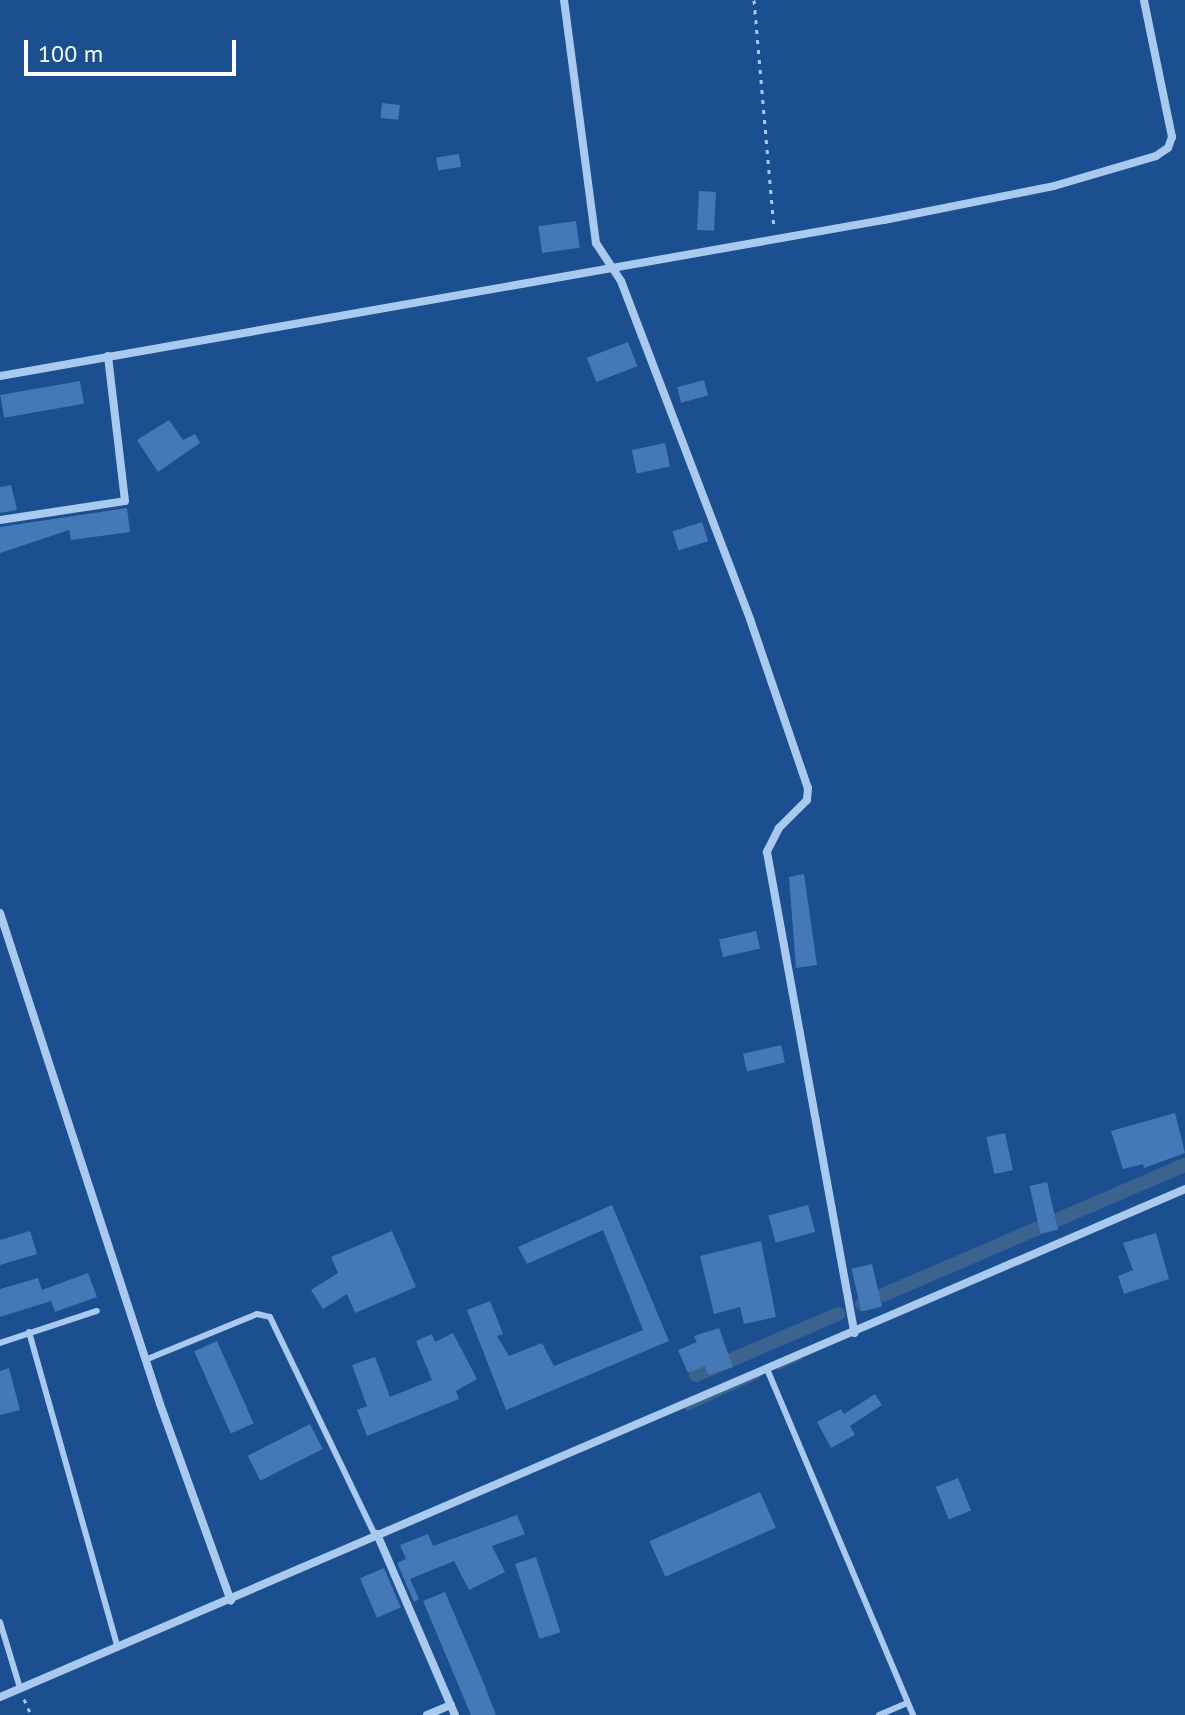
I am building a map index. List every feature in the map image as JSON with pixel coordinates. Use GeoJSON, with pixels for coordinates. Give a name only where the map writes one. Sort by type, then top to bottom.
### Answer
{"type":"FeatureCollection","features":[{"type":"Feature","properties":{"kind":"street"},"geometry":{"type":"LineString","coordinates":[[564,0],[596,243],[614,266],[750,619],[808,788],[807,800],[779,828],[767,852],[854,1333]]}},
{"type":"Feature","properties":{"kind":"street"},"geometry":{"type":"LineString","coordinates":[[0,376],[318,323],[1054,186],[1168,148],[1172,137],[1144,0]]}},
{"type":"Feature","properties":{"kind":"street"},"geometry":{"type":"LineString","coordinates":[[0,520],[125,501],[108,356]]}},
{"type":"Feature","properties":{"kind":"street"},"geometry":{"type":"LineString","coordinates":[[0,913],[145,1360],[231,1601]]}},
{"type":"Feature","properties":{"kind":"street"},"geometry":{"type":"LineString","coordinates":[[0,1697],[231,1601],[376,1535],[1185,1189]]}},
{"type":"Feature","properties":{"kind":"street"},"geometry":{"type":"LineString","coordinates":[[376,1535],[455,1715]]}},
{"type":"Feature","properties":{"kind":"street"},"geometry":{"type":"LineString","coordinates":[[427,1715],[451,1705]]}},
{"type":"Feature","properties":{"kind":"lane"},"geometry":{"type":"LineString","coordinates":[[0,1332],[1,1342],[97,1311]]}},
{"type":"Feature","properties":{"kind":"lane"},"geometry":{"type":"LineString","coordinates":[[145,1360],[257,1314],[270,1317],[376,1535]]}},
{"type":"Feature","properties":{"kind":"lane"},"geometry":{"type":"LineString","coordinates":[[29,1332],[118,1648]]}},
{"type":"Feature","properties":{"kind":"lane"},"geometry":{"type":"LineString","coordinates":[[767,1369],[913,1715]]}},
{"type":"Feature","properties":{"kind":"lane"},"geometry":{"type":"LineString","coordinates":[[0,1622],[20,1688]]}},
{"type":"Feature","properties":{"kind":"lane"},"geometry":{"type":"LineString","coordinates":[[879,1715],[907,1703]]}},
{"type":"Feature","properties":{"kind":"path"},"geometry":{"type":"LineString","coordinates":[[754,0],[775,237]]}},
{"type":"Feature","properties":{"kind":"path"},"geometry":{"type":"LineString","coordinates":[[20,1688],[31,1715]]}},
{"type":"Feature","properties":{"kind":"building"},"geometry":{"type":"Polygon","coordinates":[[[382,103],[400,105],[398,120],[380,118],[382,103]]]}},
{"type":"Feature","properties":{"kind":"building"},"geometry":{"type":"Polygon","coordinates":[[[459,154],[461,167],[438,170],[436,158],[459,154]]]}},
{"type":"Feature","properties":{"kind":"building"},"geometry":{"type":"Polygon","coordinates":[[[699,191],[716,192],[714,231],[697,230],[699,191]]]}},
{"type":"Feature","properties":{"kind":"building"},"geometry":{"type":"Polygon","coordinates":[[[576,221],[580,248],[542,253],[538,226],[576,221]]]}},
{"type":"Feature","properties":{"kind":"building"},"geometry":{"type":"Polygon","coordinates":[[[628,342],[637,366],[596,382],[587,358],[628,342]]]}},
{"type":"Feature","properties":{"kind":"building"},"geometry":{"type":"Polygon","coordinates":[[[704,380],[708,395],[681,403],[677,387],[704,380]]]}},
{"type":"Feature","properties":{"kind":"building"},"geometry":{"type":"Polygon","coordinates":[[[80,381],[84,404],[4,418],[0,395],[80,381]]]}},
{"type":"Feature","properties":{"kind":"building"},"geometry":{"type":"Polygon","coordinates":[[[169,420],[183,440],[195,434],[200,443],[158,472],[137,440],[169,420]]]}},
{"type":"Feature","properties":{"kind":"building"},"geometry":{"type":"Polygon","coordinates":[[[665,443],[670,466],[637,474],[632,450],[665,443]]]}},
{"type":"Feature","properties":{"kind":"building"},"geometry":{"type":"Polygon","coordinates":[[[11,485],[17,510],[0,513],[0,487],[11,485]]]}},
{"type":"Feature","properties":{"kind":"building"},"geometry":{"type":"Polygon","coordinates":[[[127,508],[130,532],[71,540],[69,530],[0,553],[0,527],[127,508]]]}},
{"type":"Feature","properties":{"kind":"building"},"geometry":{"type":"Polygon","coordinates":[[[702,522],[708,541],[679,551],[673,532],[702,522]]]}},
{"type":"Feature","properties":{"kind":"building"},"geometry":{"type":"Polygon","coordinates":[[[804,874],[817,965],[796,968],[789,877],[804,874]]]}},
{"type":"Feature","properties":{"kind":"building"},"geometry":{"type":"Polygon","coordinates":[[[756,931],[760,949],[723,957],[719,940],[756,931]]]}},
{"type":"Feature","properties":{"kind":"building"},"geometry":{"type":"Polygon","coordinates":[[[781,1045],[785,1063],[747,1071],[743,1054],[781,1045]]]}},
{"type":"Feature","properties":{"kind":"building"},"geometry":{"type":"Polygon","coordinates":[[[1175,1113],[1185,1153],[1144,1168],[1143,1164],[1123,1169],[1111,1131],[1175,1113]]]}},
{"type":"Feature","properties":{"kind":"building"},"geometry":{"type":"Polygon","coordinates":[[[1005,1133],[1013,1170],[994,1174],[986,1137],[1005,1133]]]}},
{"type":"Feature","properties":{"kind":"building"},"geometry":{"type":"Polygon","coordinates":[[[1047,1182],[1058,1230],[1040,1234],[1029,1186],[1047,1182]]]}},
{"type":"Feature","properties":{"kind":"building"},"geometry":{"type":"Polygon","coordinates":[[[612,1205],[669,1341],[506,1410],[467,1310],[490,1301],[503,1334],[497,1336],[509,1356],[542,1343],[554,1366],[643,1330],[603,1230],[527,1264],[518,1247],[612,1205]]]}},
{"type":"Feature","properties":{"kind":"building"},"geometry":{"type":"Polygon","coordinates":[[[808,1205],[815,1232],[776,1243],[768,1216],[808,1205]]]}},
{"type":"Feature","properties":{"kind":"building"},"geometry":{"type":"Polygon","coordinates":[[[30,1231],[37,1254],[0,1265],[0,1240],[30,1231]]]}},
{"type":"Feature","properties":{"kind":"building"},"geometry":{"type":"Polygon","coordinates":[[[392,1231],[416,1287],[355,1313],[347,1294],[323,1309],[311,1290],[338,1273],[331,1257],[392,1231]]]}},
{"type":"Feature","properties":{"kind":"building"},"geometry":{"type":"Polygon","coordinates":[[[1156,1233],[1169,1279],[1124,1294],[1118,1276],[1133,1270],[1123,1243],[1156,1233]]]}},
{"type":"Feature","properties":{"kind":"building"},"geometry":{"type":"Polygon","coordinates":[[[761,1241],[776,1317],[744,1324],[740,1307],[714,1314],[700,1256],[761,1241]]]}},
{"type":"Feature","properties":{"kind":"building"},"geometry":{"type":"Polygon","coordinates":[[[872,1264],[882,1307],[861,1312],[852,1269],[872,1264]]]}},
{"type":"Feature","properties":{"kind":"building"},"geometry":{"type":"Polygon","coordinates":[[[88,1273],[97,1297],[55,1312],[51,1301],[0,1317],[0,1289],[38,1278],[42,1290],[88,1273]]]}},
{"type":"Feature","properties":{"kind":"building"},"geometry":{"type":"Polygon","coordinates":[[[719,1328],[733,1367],[708,1375],[705,1366],[688,1373],[678,1350],[697,1342],[694,1336],[719,1328]]]}},
{"type":"Feature","properties":{"kind":"building"},"geometry":{"type":"Polygon","coordinates":[[[453,1333],[477,1379],[456,1391],[459,1399],[367,1436],[357,1410],[367,1406],[352,1365],[375,1357],[390,1397],[432,1380],[416,1341],[432,1334],[435,1342],[453,1333]]]}},
{"type":"Feature","properties":{"kind":"building"},"geometry":{"type":"Polygon","coordinates":[[[217,1341],[254,1423],[231,1433],[194,1351],[217,1341]]]}},
{"type":"Feature","properties":{"kind":"building"},"geometry":{"type":"Polygon","coordinates":[[[9,1368],[20,1410],[0,1415],[0,1371],[9,1368]]]}},
{"type":"Feature","properties":{"kind":"building"},"geometry":{"type":"Polygon","coordinates":[[[875,1394],[882,1405],[850,1426],[855,1435],[831,1448],[817,1422],[841,1409],[844,1414],[875,1394]]]}},
{"type":"Feature","properties":{"kind":"building"},"geometry":{"type":"Polygon","coordinates":[[[310,1424],[323,1449],[260,1481],[248,1456],[310,1424]]]}},
{"type":"Feature","properties":{"kind":"building"},"geometry":{"type":"Polygon","coordinates":[[[958,1478],[971,1510],[949,1519],[936,1487],[958,1478]]]}},
{"type":"Feature","properties":{"kind":"building"},"geometry":{"type":"Polygon","coordinates":[[[760,1492],[776,1528],[665,1577],[649,1541],[760,1492]]]}},
{"type":"Feature","properties":{"kind":"building"},"geometry":{"type":"Polygon","coordinates":[[[517,1515],[525,1534],[492,1546],[505,1572],[469,1590],[454,1561],[410,1579],[419,1599],[414,1602],[397,1563],[406,1559],[400,1545],[428,1534],[433,1546],[517,1515]]]}},
{"type":"Feature","properties":{"kind":"building"},"geometry":{"type":"Polygon","coordinates":[[[536,1557],[560,1632],[539,1639],[515,1564],[536,1557]]]}},
{"type":"Feature","properties":{"kind":"building"},"geometry":{"type":"Polygon","coordinates":[[[384,1568],[401,1608],[377,1618],[360,1578],[384,1568]]]}},
{"type":"Feature","properties":{"kind":"building"},"geometry":{"type":"Polygon","coordinates":[[[445,1592],[496,1715],[471,1715],[423,1601],[445,1592]]]}},
{"type":"Feature","properties":{"kind":"waterway"},"geometry":{"type":"LineString","coordinates":[[862,1304],[1185,1165]]}},
{"type":"Feature","properties":{"kind":"waterway"},"geometry":{"type":"LineString","coordinates":[[696,1375],[838,1314]]}},
{"type":"Feature","properties":{"kind":"waterway"},"geometry":{"type":"LineString","coordinates":[[779,1368],[800,1358]]}},
{"type":"Feature","properties":{"kind":"waterway"},"geometry":{"type":"LineString","coordinates":[[687,1409],[758,1377]]}}]}
